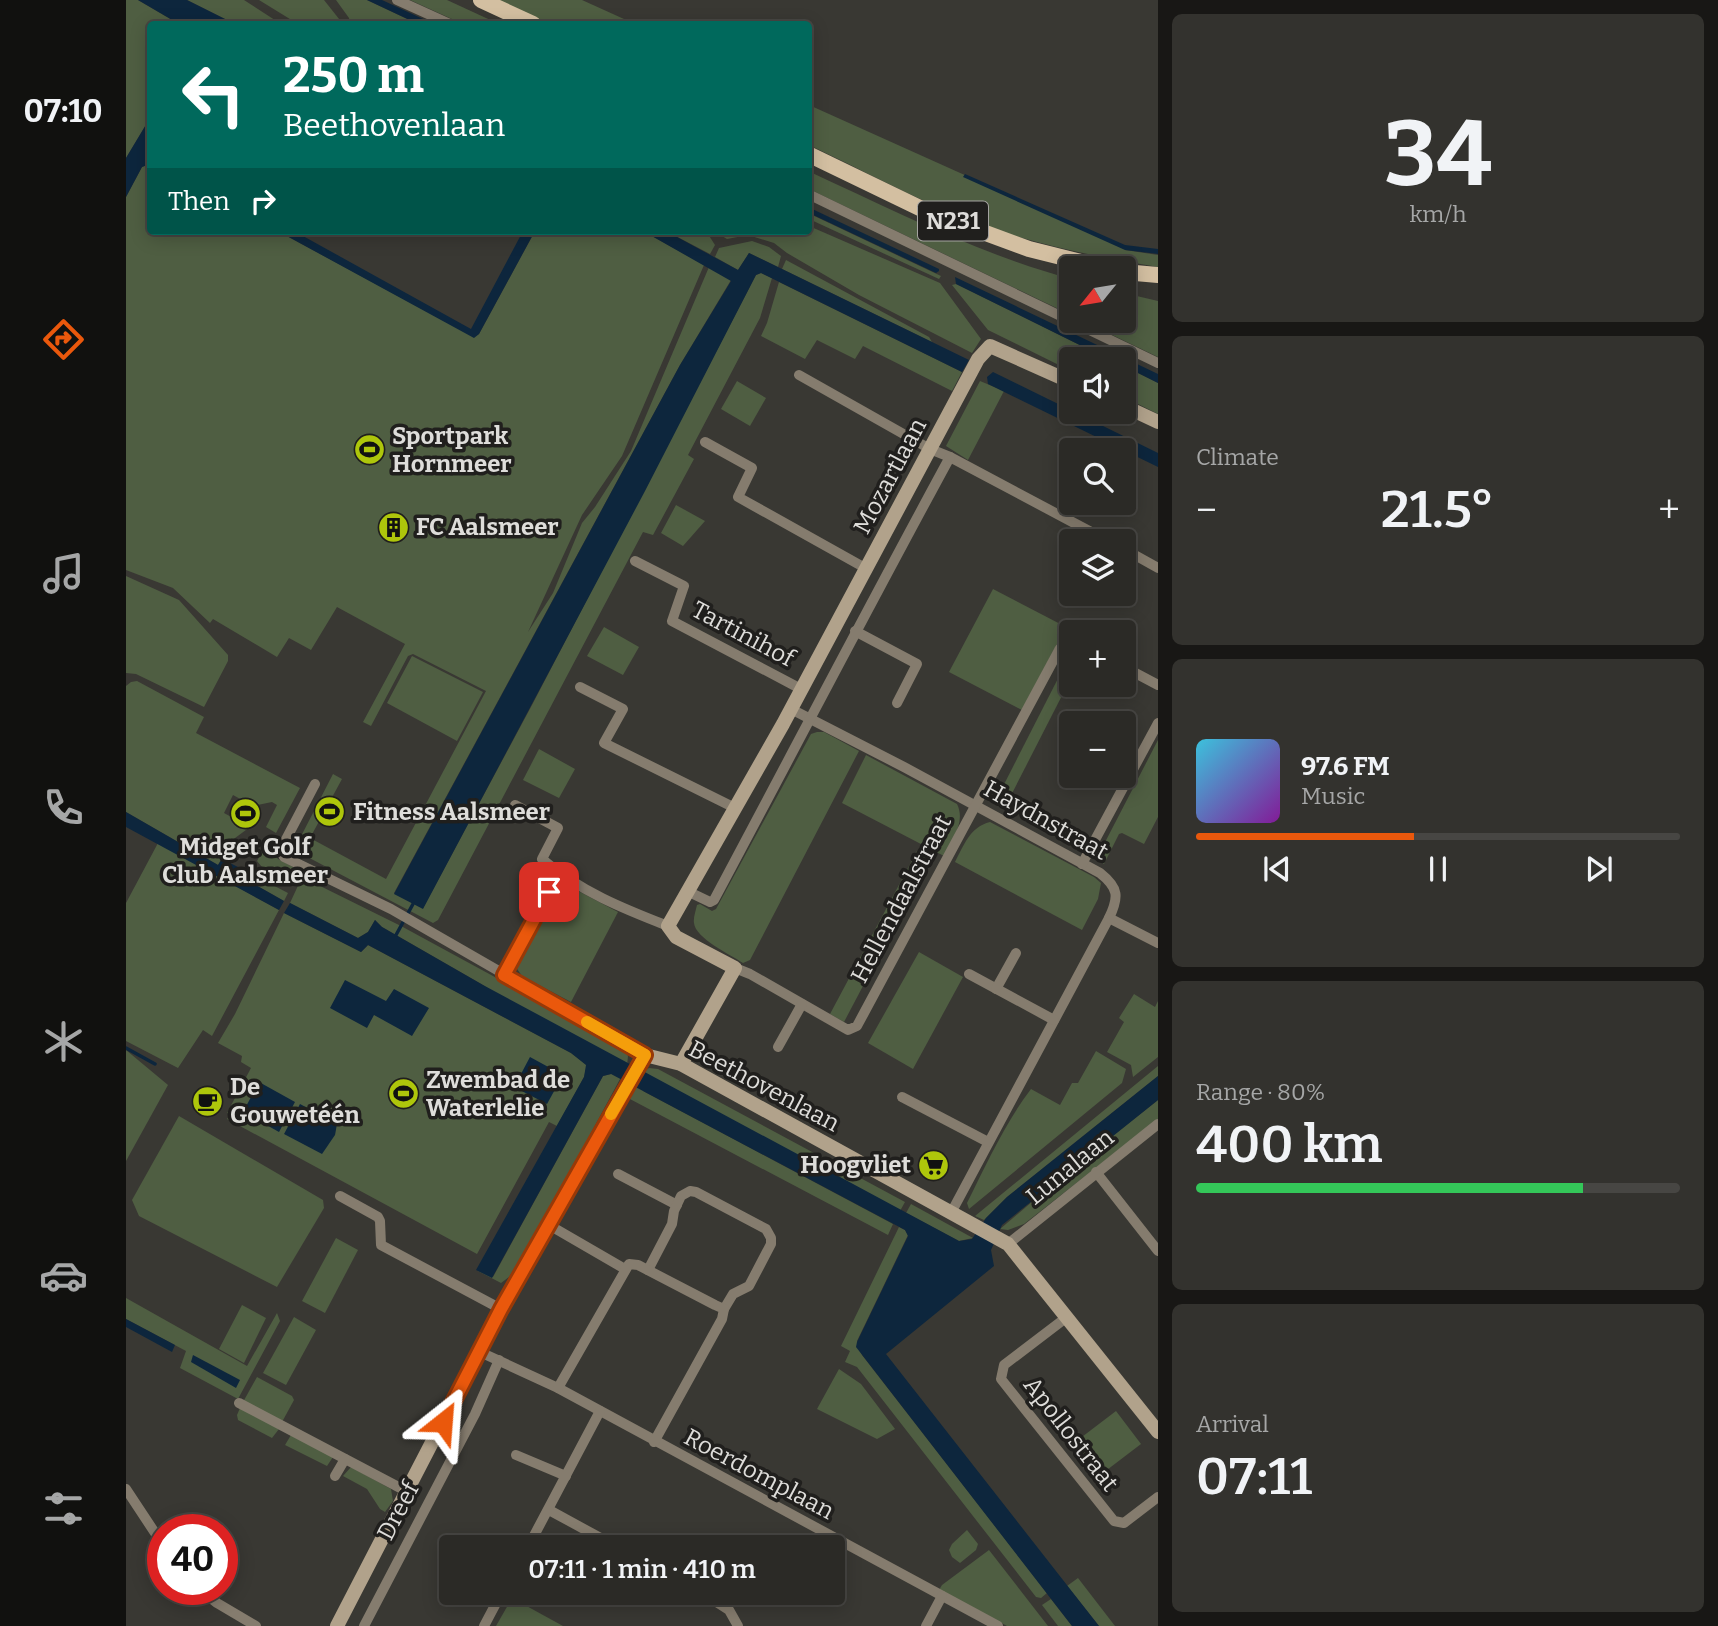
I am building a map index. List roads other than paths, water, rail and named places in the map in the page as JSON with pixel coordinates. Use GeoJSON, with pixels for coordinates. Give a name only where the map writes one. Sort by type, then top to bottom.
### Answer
{"type":"FeatureCollection","features":[{"type":"Feature","properties":{"kind":"main road"},"geometry":{"type":"LineString","coordinates":[[481,0],[526,21]]}},
{"type":"Feature","properties":{"kind":"main road","name":"N231"},"geometry":{"type":"LineString","coordinates":[[812,156],[926,211],[1029,249],[1059,256]]}},
{"type":"Feature","properties":{"kind":"main road"},"geometry":{"type":"LineString","coordinates":[[1136,273],[1158,275]]}},
{"type":"Feature","properties":{"kind":"main road"},"geometry":{"type":"LineString","coordinates":[[1136,275],[1158,283]]}},
{"type":"Feature","properties":{"kind":"street"},"geometry":{"type":"LineString","coordinates":[[397,0],[443,21]]}},
{"type":"Feature","properties":{"kind":"street"},"geometry":{"type":"LineString","coordinates":[[812,196],[1158,363]]}},
{"type":"Feature","properties":{"kind":"street","name":"Mozartlaan"},"geometry":{"type":"LineString","coordinates":[[668,926],[791,709],[978,359],[990,346],[1059,377]]}},
{"type":"Feature","properties":{"kind":"street"},"geometry":{"type":"LineString","coordinates":[[799,375],[930,449],[1085,529]]}},
{"type":"Feature","properties":{"kind":"street"},"geometry":{"type":"LineString","coordinates":[[1136,412],[1158,422]]}},
{"type":"Feature","properties":{"kind":"street"},"geometry":{"type":"LineString","coordinates":[[705,442],[752,468],[738,497],[867,569]]}},
{"type":"Feature","properties":{"kind":"street","name":"Mozartlaan"},"geometry":{"type":"LineString","coordinates":[[687,891],[710,902],[715,900],[855,631],[950,457]]}},
{"type":"Feature","properties":{"kind":"street"},"geometry":{"type":"LineString","coordinates":[[1136,556],[1158,568]]}},
{"type":"Feature","properties":{"kind":"street","name":"Tartinihof"},"geometry":{"type":"LineString","coordinates":[[635,561],[684,586],[672,621],[801,689]]}},
{"type":"Feature","properties":{"kind":"street"},"geometry":{"type":"LineString","coordinates":[[855,631],[917,664],[897,703]]}},
{"type":"Feature","properties":{"kind":"street","name":"Hellendaalstraat"},"geometry":{"type":"LineString","coordinates":[[802,1004],[848,1030],[857,1026],[1059,650]]}},
{"type":"Feature","properties":{"kind":"street"},"geometry":{"type":"LineString","coordinates":[[1136,673],[1158,685]]}},
{"type":"Feature","properties":{"kind":"street"},"geometry":{"type":"LineString","coordinates":[[580,687],[623,709],[604,743],[735,808]]}},
{"type":"Feature","properties":{"kind":"street"},"geometry":{"type":"LineString","coordinates":[[791,709],[811,719]]}},
{"type":"Feature","properties":{"kind":"street","name":"Haydnstraat"},"geometry":{"type":"LineString","coordinates":[[811,719],[1082,864],[1110,880],[1115,889],[1115,904],[1109,918],[951,1213]]}},
{"type":"Feature","properties":{"kind":"street"},"geometry":{"type":"LineString","coordinates":[[1082,864],[1158,723]]}},
{"type":"Feature","properties":{"kind":"street","name":"Beethovenlaan"},"geometry":{"type":"LineString","coordinates":[[315,784],[283,845],[281,851],[284,857],[428,930],[641,1060],[681,1064],[1003,1241],[1158,1432]]}},
{"type":"Feature","properties":{"kind":"street"},"geometry":{"type":"LineString","coordinates":[[515,805],[558,828],[542,859],[559,873],[618,907],[668,926],[676,937],[802,1004],[778,1047]]}},
{"type":"Feature","properties":{"kind":"street"},"geometry":{"type":"LineString","coordinates":[[504,975],[559,873]]}},
{"type":"Feature","properties":{"kind":"street"},"geometry":{"type":"LineString","coordinates":[[1109,918],[1158,943]]}},
{"type":"Feature","properties":{"kind":"street"},"geometry":{"type":"LineString","coordinates":[[996,989],[1016,953]]}},
{"type":"Feature","properties":{"kind":"street"},"geometry":{"type":"LineString","coordinates":[[681,1064],[735,968]]}},
{"type":"Feature","properties":{"kind":"street"},"geometry":{"type":"LineString","coordinates":[[969,974],[1054,1020]]}},
{"type":"Feature","properties":{"kind":"street","name":"Dreef"},"geometry":{"type":"LineString","coordinates":[[337,1626],[501,1309],[641,1060]]}},
{"type":"Feature","properties":{"kind":"street"},"geometry":{"type":"LineString","coordinates":[[902,1097],[988,1142]]}},
{"type":"Feature","properties":{"kind":"street","name":"Lunalaan"},"geometry":{"type":"LineString","coordinates":[[1003,1241],[1158,1124]]}},
{"type":"Feature","properties":{"kind":"street"},"geometry":{"type":"LineString","coordinates":[[1096,1172],[1158,1251]]}},
{"type":"Feature","properties":{"kind":"street"},"geometry":{"type":"LineString","coordinates":[[618,1174],[677,1205]]}},
{"type":"Feature","properties":{"kind":"street"},"geometry":{"type":"LineString","coordinates":[[648,1270],[685,1193],[696,1192],[770,1233],[771,1244],[749,1286],[733,1294],[654,1442]]}},
{"type":"Feature","properties":{"kind":"street"},"geometry":{"type":"LineString","coordinates":[[340,1196],[378,1217],[381,1245],[501,1309]]}},
{"type":"Feature","properties":{"kind":"street"},"geometry":{"type":"LineString","coordinates":[[549,1225],[625,1269]]}},
{"type":"Feature","properties":{"kind":"street"},"geometry":{"type":"LineString","coordinates":[[558,1388],[629,1264],[638,1265],[724,1309]]}},
{"type":"Feature","properties":{"kind":"street","name":"Apollostraat"},"geometry":{"type":"LineString","coordinates":[[1067,1317],[1004,1366],[1001,1379],[1114,1521],[1124,1523],[1156,1505]]}},
{"type":"Feature","properties":{"kind":"street"},"geometry":{"type":"LineString","coordinates":[[480,1352],[499,1360]]}},
{"type":"Feature","properties":{"kind":"street","name":"Dreef"},"geometry":{"type":"LineString","coordinates":[[364,1626],[475,1414],[499,1360]]}},
{"type":"Feature","properties":{"kind":"street","name":"Roerdomplaan"},"geometry":{"type":"LineString","coordinates":[[499,1360],[558,1388],[998,1626]]}},
{"type":"Feature","properties":{"kind":"street","name":"Dreef"},"geometry":{"type":"LineString","coordinates":[[239,1403],[406,1491]]}},
{"type":"Feature","properties":{"kind":"street"},"geometry":{"type":"LineString","coordinates":[[535,1535],[600,1411]]}},
{"type":"Feature","properties":{"kind":"street"},"geometry":{"type":"LineString","coordinates":[[516,1455],[566,1476]]}},
{"type":"Feature","properties":{"kind":"street"},"geometry":{"type":"LineString","coordinates":[[335,1476],[345,1459]]}},
{"type":"Feature","properties":{"kind":"street"},"geometry":{"type":"LineString","coordinates":[[126,1489],[147,1521]]}},
{"type":"Feature","properties":{"kind":"street"},"geometry":{"type":"LineString","coordinates":[[549,1510],[595,1535]]}},
{"type":"Feature","properties":{"kind":"street"},"geometry":{"type":"LineString","coordinates":[[926,1626],[942,1596]]}},
{"type":"Feature","properties":{"kind":"street"},"geometry":{"type":"LineString","coordinates":[[220,1605],[256,1626]]}},
{"type":"Feature","properties":{"kind":"street"},"geometry":{"type":"LineString","coordinates":[[484,1626],[495,1605]]}},
{"type":"Feature","properties":{"kind":"street"},"geometry":{"type":"LineString","coordinates":[[722,1605],[730,1610],[738,1626]]}},
{"type":"Feature","properties":{"kind":"water"},"geometry":{"type":"Polygon","coordinates":[[[138,0],[187,0],[229,21],[174,21],[138,0]]]}},
{"type":"Feature","properties":{"kind":"water"},"geometry":{"type":"Polygon","coordinates":[[[367,0],[382,0],[428,21],[412,21],[367,0]]]}},
{"type":"Feature","properties":{"kind":"water"},"geometry":{"type":"Polygon","coordinates":[[[147,123],[147,165],[142,167],[126,197],[126,158],[147,123]]]}},
{"type":"Feature","properties":{"kind":"water"},"geometry":{"type":"Polygon","coordinates":[[[965,174],[1125,245],[1158,249],[1158,254],[1125,250],[963,177],[965,174]]]}},
{"type":"Feature","properties":{"kind":"water"},"geometry":{"type":"Polygon","coordinates":[[[812,209],[939,269],[936,273],[812,214],[812,209]]]}},
{"type":"Feature","properties":{"kind":"water"},"geometry":{"type":"Polygon","coordinates":[[[285,235],[301,235],[471,329],[521,235],[533,235],[479,334],[474,338],[285,235]]]}},
{"type":"Feature","properties":{"kind":"water"},"geometry":{"type":"Polygon","coordinates":[[[650,235],[673,235],[738,270],[749,253],[969,360],[962,372],[761,273],[756,275],[645,491],[423,909],[394,894],[680,365],[731,281],[650,235]]]}},
{"type":"Feature","properties":{"kind":"water"},"geometry":{"type":"Polygon","coordinates":[[[955,277],[1059,327],[1059,333],[1072,333],[1101,347],[1084,347],[956,284],[955,277]]]}},
{"type":"Feature","properties":{"kind":"water"},"geometry":{"type":"Polygon","coordinates":[[[1136,363],[1158,374],[1158,383],[1136,372],[1136,363]]]}},
{"type":"Feature","properties":{"kind":"water"},"geometry":{"type":"Polygon","coordinates":[[[993,372],[1059,404],[1059,419],[988,384],[987,377],[993,372]]]}},
{"type":"Feature","properties":{"kind":"water"},"geometry":{"type":"Polygon","coordinates":[[[1070,424],[1099,424],[1127,438],[1099,438],[1070,424]]]}},
{"type":"Feature","properties":{"kind":"water"},"geometry":{"type":"Polygon","coordinates":[[[1136,442],[1158,453],[1158,467],[1136,456],[1136,442]]]}},
{"type":"Feature","properties":{"kind":"water"},"geometry":{"type":"Polygon","coordinates":[[[126,812],[218,865],[222,859],[244,870],[247,880],[284,901],[279,910],[126,827],[126,812]]]}},
{"type":"Feature","properties":{"kind":"water"},"geometry":{"type":"Polygon","coordinates":[[[290,903],[358,938],[368,932],[375,920],[382,927],[483,985],[959,1241],[972,1239],[986,1218],[1007,1197],[1158,1076],[1158,1100],[1002,1225],[991,1250],[994,1266],[886,1354],[1099,1626],[1072,1626],[856,1347],[908,1236],[905,1230],[611,1074],[603,1076],[492,1278],[476,1270],[584,1077],[586,1065],[571,1053],[368,945],[361,952],[284,913],[290,903]]]}},
{"type":"Feature","properties":{"kind":"water"},"geometry":{"type":"Polygon","coordinates":[[[345,980],[386,1001],[394,989],[429,1008],[412,1036],[374,1015],[367,1028],[330,1008],[345,980]]]}},
{"type":"Feature","properties":{"kind":"water"},"geometry":{"type":"Polygon","coordinates":[[[530,1057],[563,1075],[547,1104],[514,1087],[530,1057]]]}},
{"type":"Feature","properties":{"kind":"water"},"geometry":{"type":"Polygon","coordinates":[[[259,1082],[295,1102],[279,1132],[243,1112],[259,1082]]]}},
{"type":"Feature","properties":{"kind":"water"},"geometry":{"type":"Polygon","coordinates":[[[300,1104],[337,1124],[335,1135],[322,1154],[284,1134],[300,1104]]]}},
{"type":"Feature","properties":{"kind":"water"},"geometry":{"type":"Polygon","coordinates":[[[126,1319],[175,1345],[172,1352],[126,1327],[126,1319]]]}},
{"type":"Feature","properties":{"kind":"water"},"geometry":{"type":"Polygon","coordinates":[[[193,1355],[240,1380],[236,1388],[191,1362],[193,1355]]]}},
{"type":"Feature","properties":{"kind":"waterway"},"geometry":{"type":"LineString","coordinates":[[396,935],[413,904]]}},
{"type":"Feature","properties":{"kind":"waterway"},"geometry":{"type":"LineString","coordinates":[[126,1048],[155,1064]]}},
{"type":"Feature","properties":{"kind":"place","name":"Sportpark Hornmeer"},"geometry":{"type":"Point","coordinates":[369,450]}},
{"type":"Feature","properties":{"kind":"place","name":"FC Aalsmeer"},"geometry":{"type":"Point","coordinates":[393,527]}},
{"type":"Feature","properties":{"kind":"place","name":"Fitness Aalsmeer"},"geometry":{"type":"Point","coordinates":[330,812]}},
{"type":"Feature","properties":{"kind":"place","name":"Midget Golf Club Aalsmeer"},"geometry":{"type":"Point","coordinates":[245,813]}},
{"type":"Feature","properties":{"kind":"place","name":"Zwembad de Waterlelie"},"geometry":{"type":"Point","coordinates":[403,1094]}},
{"type":"Feature","properties":{"kind":"place","name":"De Gouwetéén"},"geometry":{"type":"Point","coordinates":[207,1101]}},
{"type":"Feature","properties":{"kind":"place","name":"Hoogvliet"},"geometry":{"type":"Point","coordinates":[934,1165]}}]}
